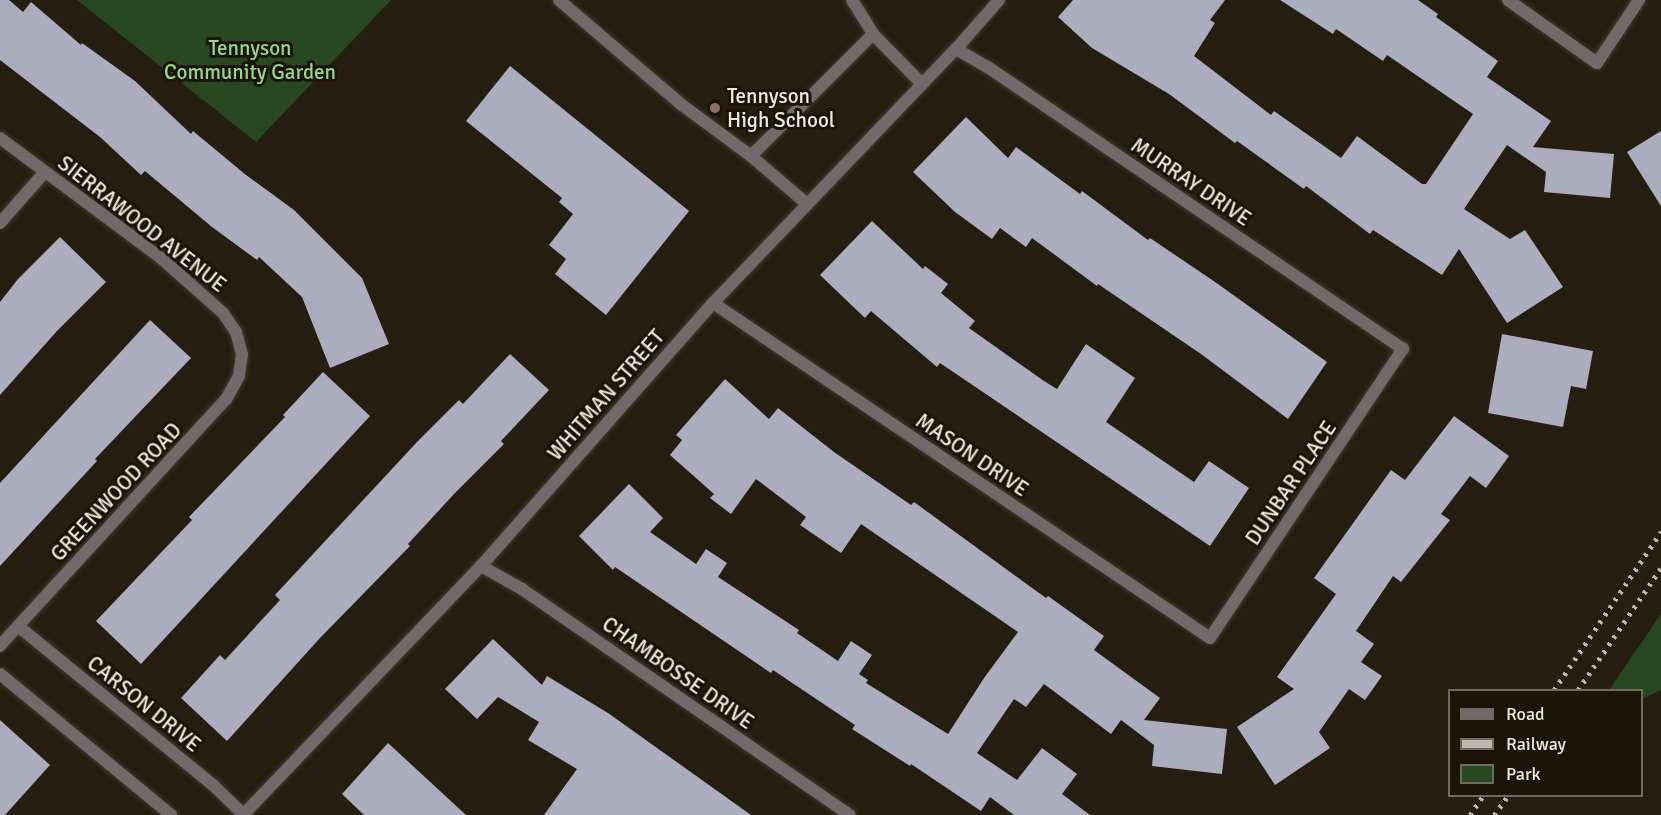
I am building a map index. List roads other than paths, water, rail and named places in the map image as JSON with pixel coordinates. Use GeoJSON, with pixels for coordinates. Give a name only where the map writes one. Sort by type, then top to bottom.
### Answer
{"type":"FeatureCollection","features":[{"type":"Feature","properties":{"kind":"street"},"geometry":{"type":"LineString","coordinates":[[559,0],[682,105],[751,156],[807,204]]}},
{"type":"Feature","properties":{"kind":"street"},"geometry":{"type":"LineString","coordinates":[[852,0],[873,34],[922,84]]}},
{"type":"Feature","properties":{"kind":"street","name":"WHITMAN STREET"},"geometry":{"type":"LineString","coordinates":[[244,815],[481,566],[713,303],[956,49],[999,0]]}},
{"type":"Feature","properties":{"kind":"street"},"geometry":{"type":"LineString","coordinates":[[1508,0],[1597,63],[1639,0]]}},
{"type":"Feature","properties":{"kind":"street"},"geometry":{"type":"LineString","coordinates":[[751,156],[873,34]]}},
{"type":"Feature","properties":{"kind":"street","name":"MURRAY DRIVE"},"geometry":{"type":"LineString","coordinates":[[956,49],[989,68],[1403,349]]}},
{"type":"Feature","properties":{"kind":"street","name":"SIERRAWOOD AVENUE"},"geometry":{"type":"LineString","coordinates":[[0,138],[161,258],[223,313],[236,332],[242,354]]}},
{"type":"Feature","properties":{"kind":"street"},"geometry":{"type":"LineString","coordinates":[[0,223],[44,173]]}},
{"type":"Feature","properties":{"kind":"street","name":"MASON DRIVE"},"geometry":{"type":"LineString","coordinates":[[713,303],[1210,638]]}},
{"type":"Feature","properties":{"kind":"street","name":"DUNBAR PLACE"},"geometry":{"type":"LineString","coordinates":[[1210,638],[1403,349]]}},
{"type":"Feature","properties":{"kind":"street","name":"GREENWOOD ROAD"},"geometry":{"type":"LineString","coordinates":[[0,646],[226,399],[239,376],[242,354]]}},
{"type":"Feature","properties":{"kind":"street","name":"CHAMBOSSE DRIVE"},"geometry":{"type":"LineString","coordinates":[[481,566],[522,589],[850,815]]}},
{"type":"Feature","properties":{"kind":"street","name":"CARSON DRIVE"},"geometry":{"type":"LineString","coordinates":[[18,626],[213,785],[244,815]]}},
{"type":"Feature","properties":{"kind":"street"},"geometry":{"type":"LineString","coordinates":[[0,674],[171,815]]}},
{"type":"Feature","properties":{"kind":"railway"},"geometry":{"type":"LineString","coordinates":[[1555,689],[1661,532]]}},
{"type":"Feature","properties":{"kind":"railway"},"geometry":{"type":"LineString","coordinates":[[1579,689],[1661,568]]}},
{"type":"Feature","properties":{"kind":"railway"},"geometry":{"type":"LineString","coordinates":[[1470,815],[1482,797]]}},
{"type":"Feature","properties":{"kind":"railway"},"geometry":{"type":"LineString","coordinates":[[1494,815],[1507,797]]}},
{"type":"Feature","properties":{"kind":"place","name":"Tennyson High School"},"geometry":{"type":"Point","coordinates":[715,108]}},
{"type":"Feature","properties":{"kind":"park label","name":"Tennyson Community Garden"},"geometry":{"type":"Point","coordinates":[250,60]}}]}
